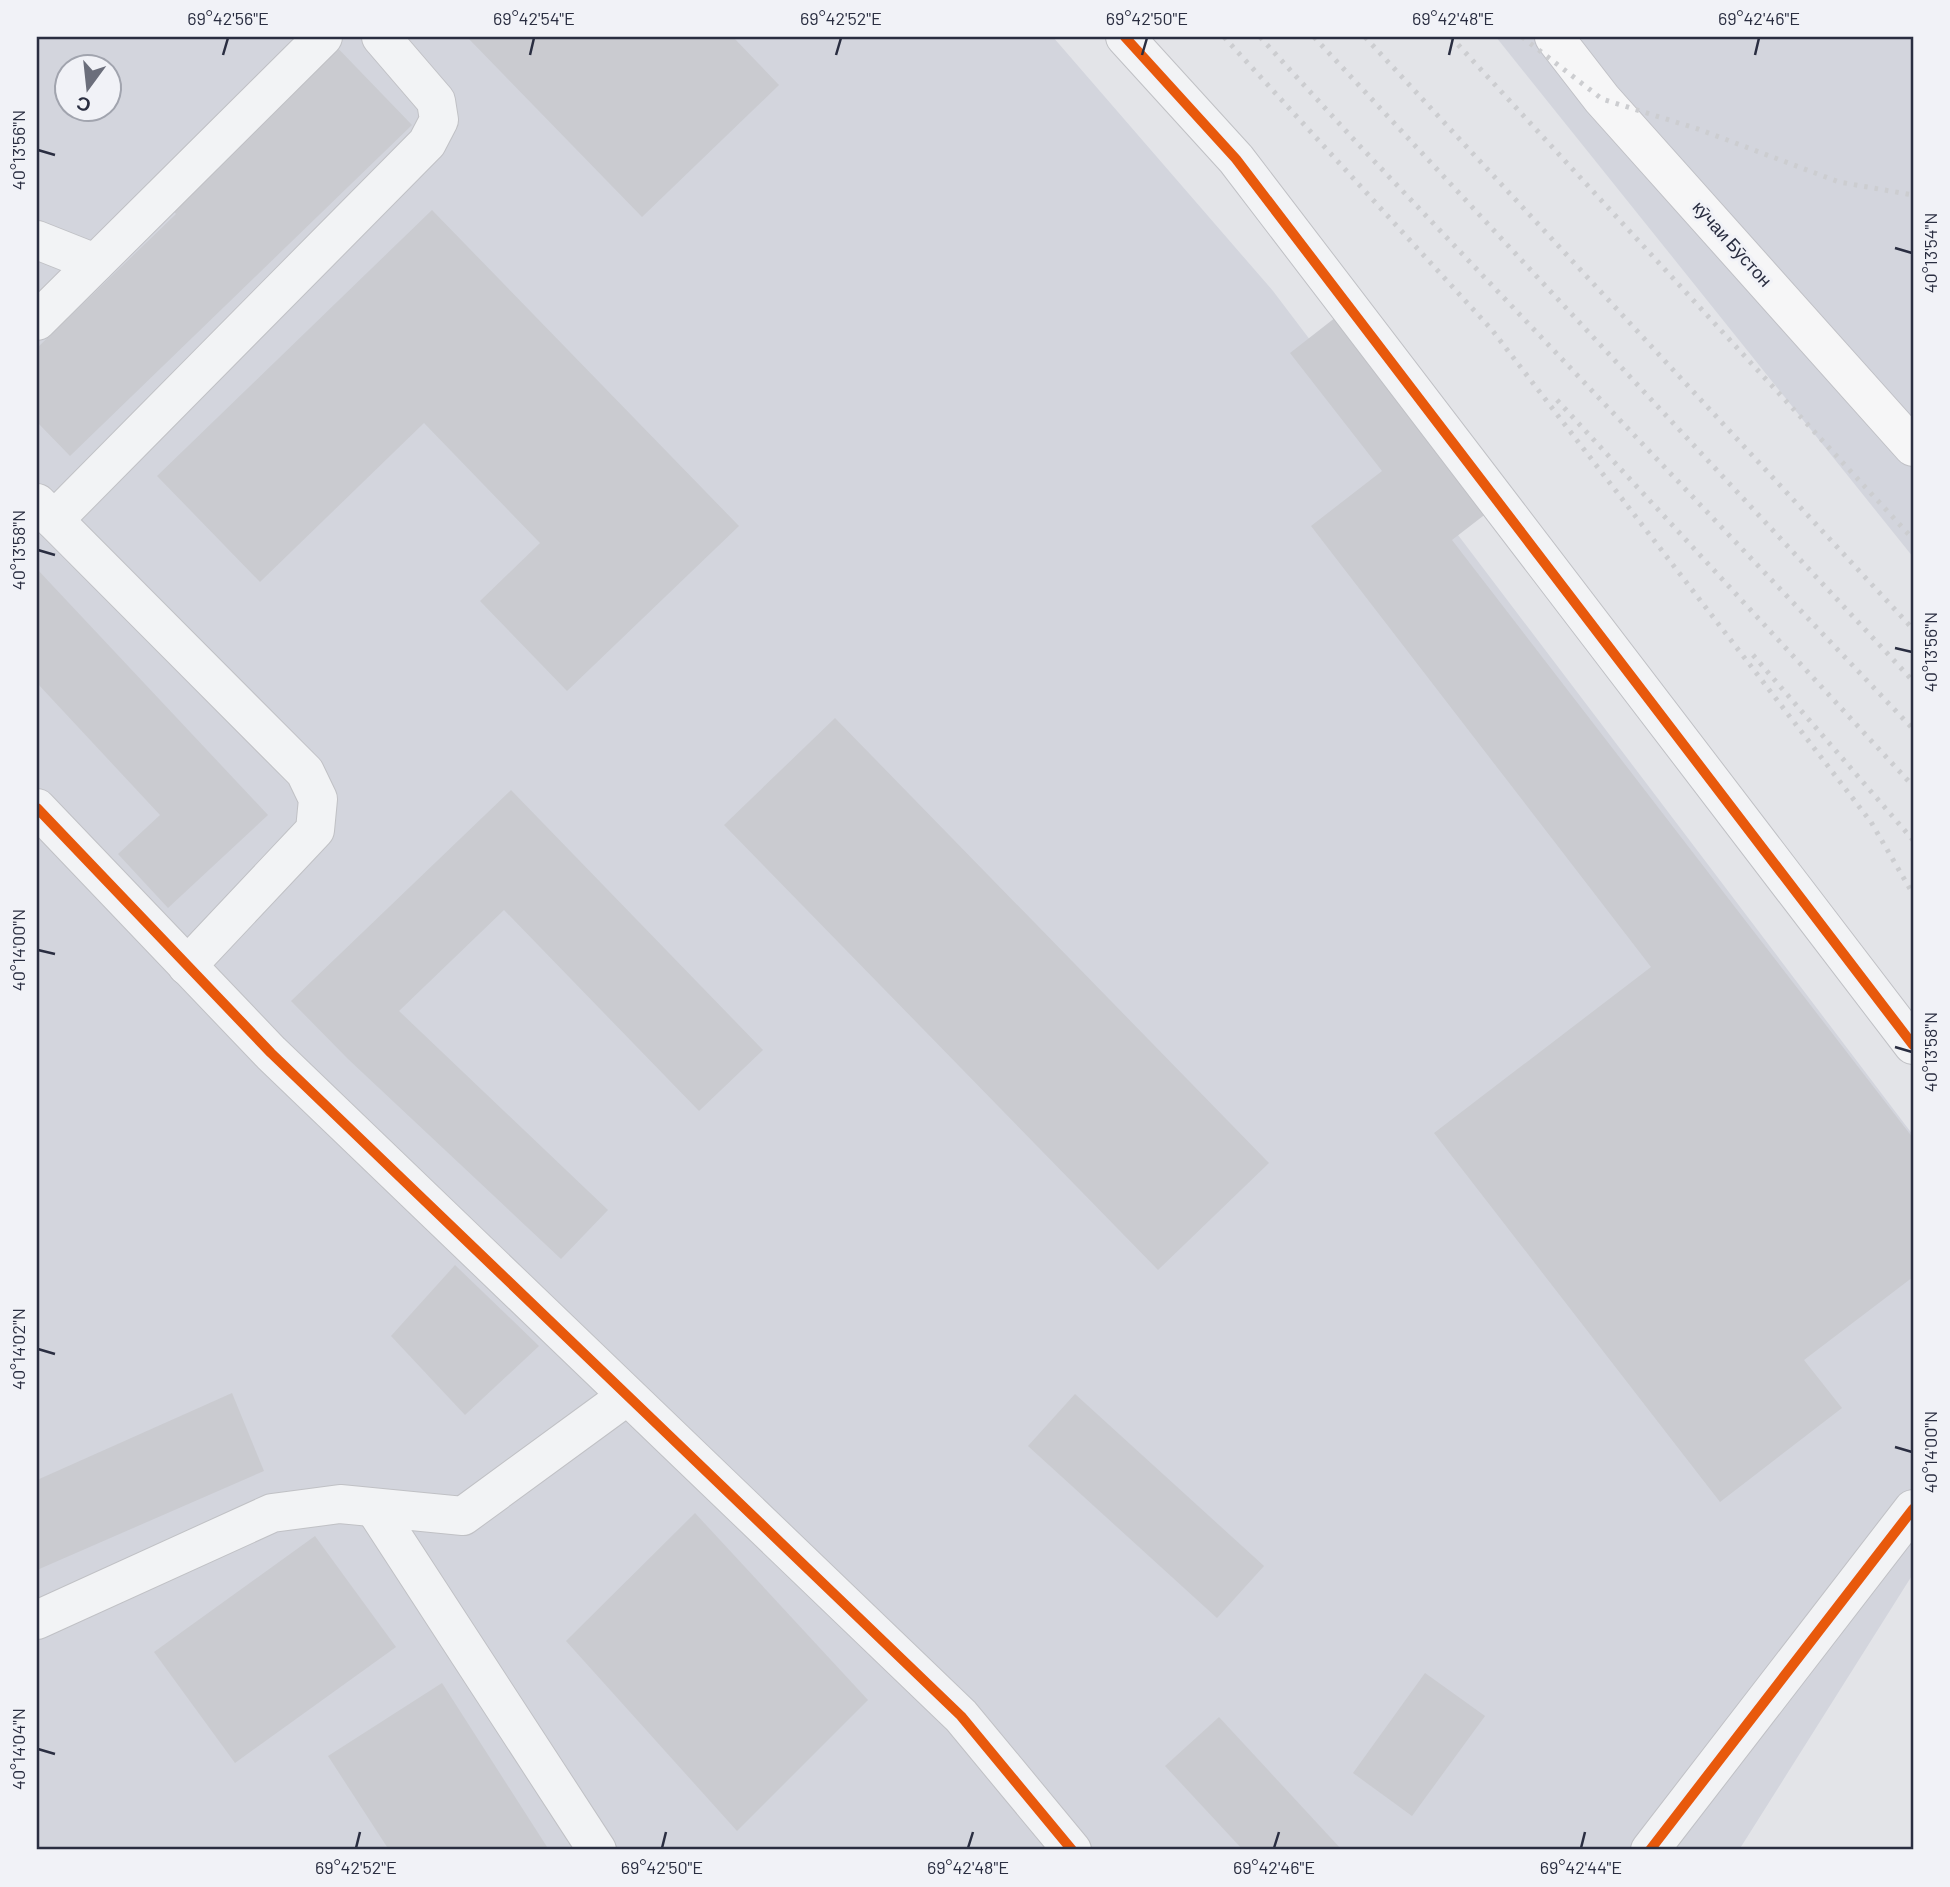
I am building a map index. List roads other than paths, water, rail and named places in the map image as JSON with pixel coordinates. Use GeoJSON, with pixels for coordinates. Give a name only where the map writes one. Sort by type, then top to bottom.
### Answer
{"type":"FeatureCollection","features":[{"type":"Feature","properties":{"kind":"main road","name":"кӯчаи Бӯстон"},"geometry":{"type":"LineString","coordinates":[[1554,37],[1602,99],[1913,447]]}},
{"type":"Feature","properties":{"kind":"street"},"geometry":{"type":"LineString","coordinates":[[187,966],[316,830],[318,799],[305,772],[45,511],[427,144],[439,120],[436,101],[381,37]]}},
{"type":"Feature","properties":{"kind":"street"},"geometry":{"type":"LineString","coordinates":[[1125,37],[1236,159],[1913,1045]]}},
{"type":"Feature","properties":{"kind":"street"},"geometry":{"type":"LineString","coordinates":[[37,321],[316,39]]}},
{"type":"Feature","properties":{"kind":"street"},"geometry":{"type":"LineString","coordinates":[[37,240],[95,263]]}},
{"type":"Feature","properties":{"kind":"street"},"geometry":{"type":"LineString","coordinates":[[37,808],[271,1053],[961,1716],[1072,1850]]}},
{"type":"Feature","properties":{"kind":"street"},"geometry":{"type":"LineString","coordinates":[[37,1620],[272,1513],[340,1504],[463,1516],[627,1396]]}},
{"type":"Feature","properties":{"kind":"street"},"geometry":{"type":"LineString","coordinates":[[375,1509],[597,1850]]}},
{"type":"Feature","properties":{"kind":"street"},"geometry":{"type":"LineString","coordinates":[[1650,1850],[1913,1509]]}},
{"type":"Feature","properties":{"kind":"railway"},"geometry":{"type":"LineString","coordinates":[[1224,37],[1492,330],[1871,822],[1913,894]]}},
{"type":"Feature","properties":{"kind":"railway"},"geometry":{"type":"LineString","coordinates":[[1260,37],[1357,143],[1913,729]]}},
{"type":"Feature","properties":{"kind":"railway"},"geometry":{"type":"LineString","coordinates":[[1314,37],[1913,681]]}},
{"type":"Feature","properties":{"kind":"railway"},"geometry":{"type":"LineString","coordinates":[[1365,37],[1913,629]]}},
{"type":"Feature","properties":{"kind":"railway"},"geometry":{"type":"LineString","coordinates":[[1451,37],[1913,539]]}},
{"type":"Feature","properties":{"kind":"railway"},"geometry":{"type":"LineString","coordinates":[[1522,37],[1602,99],[1698,129],[1839,182],[1913,195]]}},
{"type":"Feature","properties":{"kind":"railway"},"geometry":{"type":"LineString","coordinates":[[1557,400],[1913,786]]}},
{"type":"Feature","properties":{"kind":"railway"},"geometry":{"type":"LineString","coordinates":[[1753,655],[1913,840]]}}]}
